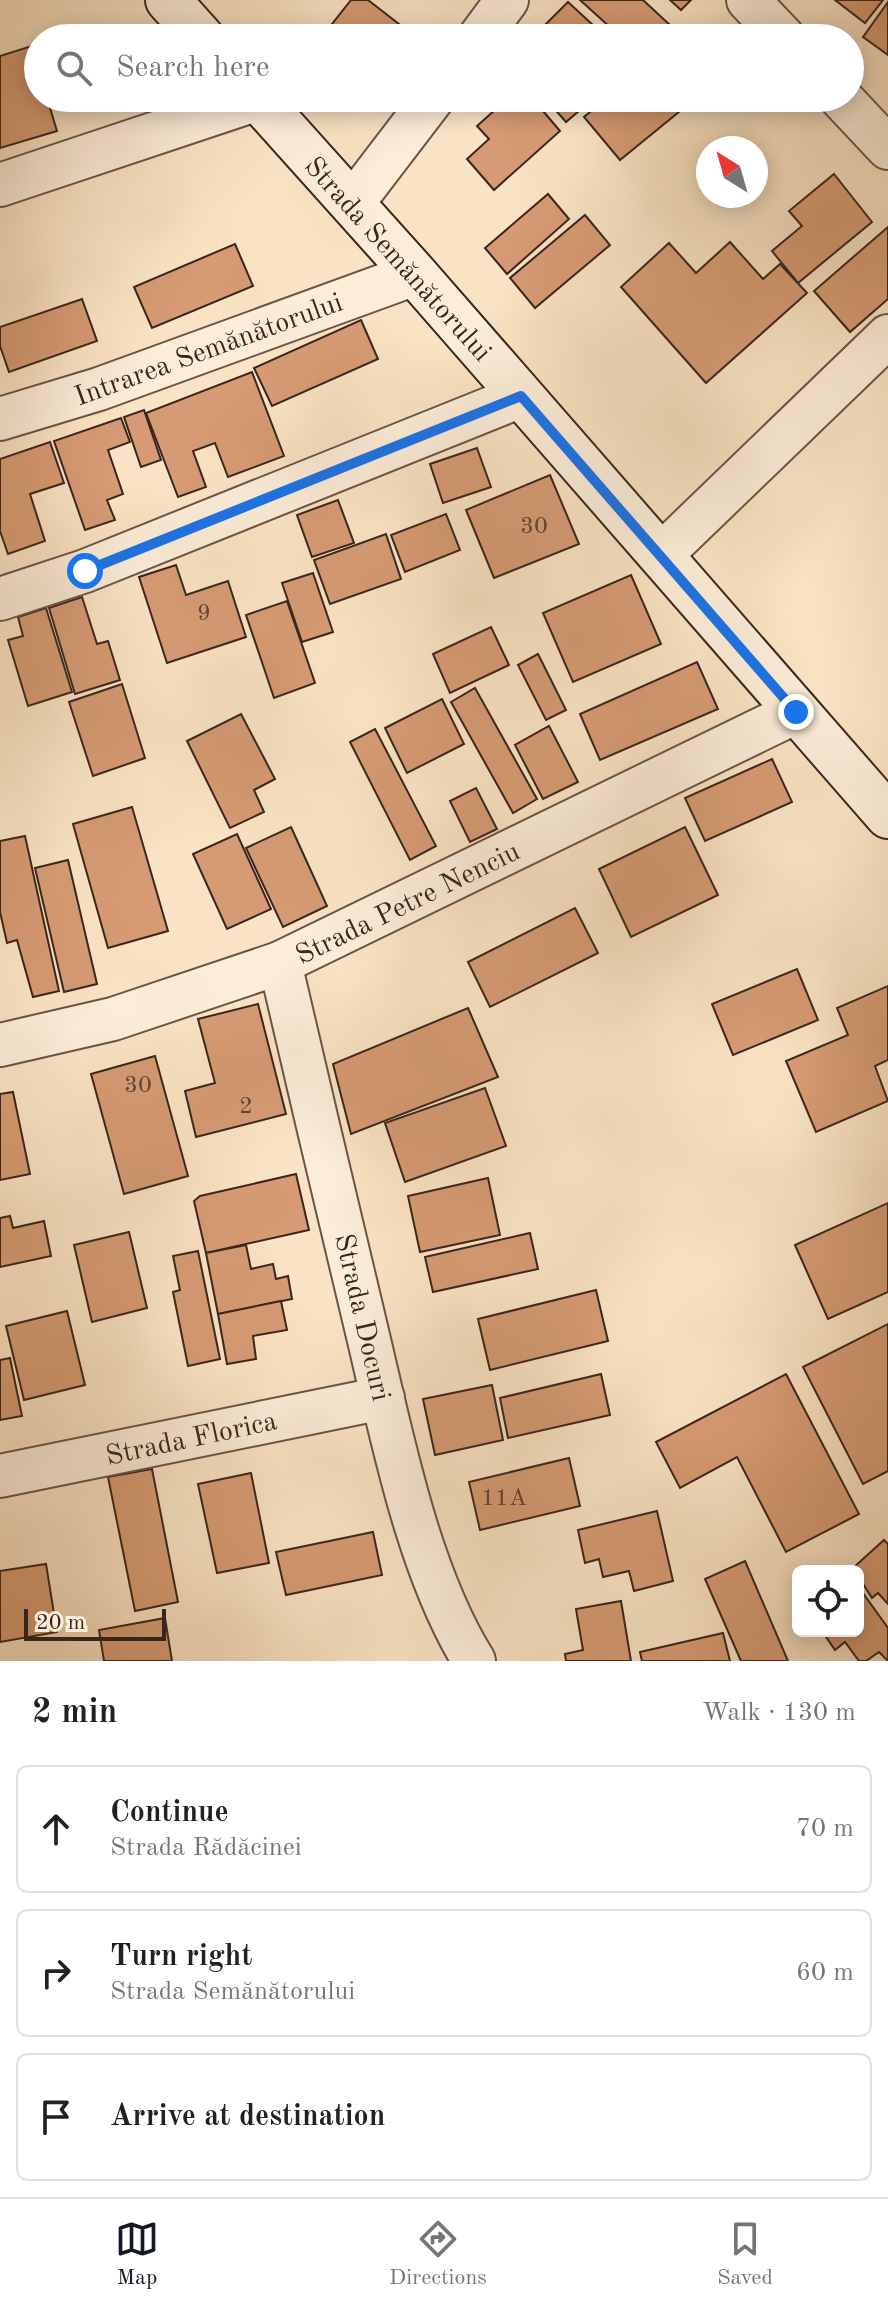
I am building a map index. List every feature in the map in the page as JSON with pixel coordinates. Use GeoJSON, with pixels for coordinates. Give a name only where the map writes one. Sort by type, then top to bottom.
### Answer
{"type":"FeatureCollection","features":[{"type":"Feature","properties":{"kind":"street"},"geometry":{"type":"LineString","coordinates":[[168,0],[189,24]]}},
{"type":"Feature","properties":{"kind":"street"},"geometry":{"type":"LineString","coordinates":[[489,24],[507,0]]}},
{"type":"Feature","properties":{"kind":"street"},"geometry":{"type":"LineString","coordinates":[[748,0],[771,24]]}},
{"type":"Feature","properties":{"kind":"street"},"geometry":{"type":"LineString","coordinates":[[0,185],[218,112]]}},
{"type":"Feature","properties":{"kind":"street","name":"Strada Semănătorului"},"geometry":{"type":"LineString","coordinates":[[269,112],[415,274],[888,816]]}},
{"type":"Feature","properties":{"kind":"street"},"geometry":{"type":"LineString","coordinates":[[352,204],[422,112]]}},
{"type":"Feature","properties":{"kind":"street"},"geometry":{"type":"LineString","coordinates":[[854,112],[888,148]]}},
{"type":"Feature","properties":{"kind":"street","name":"Intrarea Semănătorului"},"geometry":{"type":"LineString","coordinates":[[0,419],[99,389],[415,274]]}},
{"type":"Feature","properties":{"kind":"street"},"geometry":{"type":"LineString","coordinates":[[661,555],[888,336]]}},
{"type":"Feature","properties":{"kind":"street"},"geometry":{"type":"LineString","coordinates":[[0,599],[85,571],[521,396]]}},
{"type":"Feature","properties":{"kind":"street","name":"Strada Petre Nenciu"},"geometry":{"type":"LineString","coordinates":[[0,1045],[113,1019],[280,963],[796,712]]}},
{"type":"Feature","properties":{"kind":"street","name":"Strada Docuri"},"geometry":{"type":"LineString","coordinates":[[280,963],[383,1398],[437,1589],[456,1633],[474,1661]]}},
{"type":"Feature","properties":{"kind":"street","name":"Strada Florica"},"geometry":{"type":"LineString","coordinates":[[0,1476],[383,1398]]}},
{"type":"Feature","properties":{"kind":"building"},"geometry":{"type":"Polygon","coordinates":[[[351,0],[368,0],[399,24],[332,24],[351,0]]]}},
{"type":"Feature","properties":{"kind":"building"},"geometry":{"type":"Polygon","coordinates":[[[580,0],[643,0],[669,24],[607,24],[580,0]]]}},
{"type":"Feature","properties":{"kind":"building"},"geometry":{"type":"Polygon","coordinates":[[[670,0],[691,0],[681,10],[670,0]]]}},
{"type":"Feature","properties":{"kind":"building"},"geometry":{"type":"Polygon","coordinates":[[[835,0],[883,0],[865,23],[835,0]]]}},
{"type":"Feature","properties":{"kind":"building"},"geometry":{"type":"Polygon","coordinates":[[[568,2],[592,24],[546,24],[568,2]]]}},
{"type":"Feature","properties":{"kind":"building"},"geometry":{"type":"Polygon","coordinates":[[[888,2],[888,55],[864,36],[888,2]]]}},
{"type":"Feature","properties":{"kind":"building"},"geometry":{"type":"Polygon","coordinates":[[[24,48],[24,112],[51,112],[57,131],[0,148],[0,56],[24,48]]]}},
{"type":"Feature","properties":{"kind":"building"},"geometry":{"type":"Polygon","coordinates":[[[493,112],[544,112],[560,131],[494,190],[467,159],[489,139],[477,126],[493,112]]]}},
{"type":"Feature","properties":{"kind":"building"},"geometry":{"type":"Polygon","coordinates":[[[557,112],[578,112],[566,122],[557,112]]]}},
{"type":"Feature","properties":{"kind":"building"},"geometry":{"type":"Polygon","coordinates":[[[590,112],[679,112],[620,160],[584,117],[590,112]]]}},
{"type":"Feature","properties":{"kind":"building"},"geometry":{"type":"Polygon","coordinates":[[[834,174],[872,222],[798,283],[772,251],[802,226],[789,211],[834,174]]]}},
{"type":"Feature","properties":{"kind":"building"},"geometry":{"type":"Polygon","coordinates":[[[548,194],[569,219],[507,274],[485,248],[548,194]]]}},
{"type":"Feature","properties":{"kind":"building"},"geometry":{"type":"Polygon","coordinates":[[[585,215],[610,245],[535,308],[510,278],[585,215]]]}},
{"type":"Feature","properties":{"kind":"building"},"geometry":{"type":"Polygon","coordinates":[[[888,227],[888,299],[850,332],[814,291],[888,227]]]}},
{"type":"Feature","properties":{"kind":"building"},"geometry":{"type":"Polygon","coordinates":[[[730,242],[763,279],[780,264],[807,293],[706,383],[621,287],[669,243],[696,273],[730,242]]]}},
{"type":"Feature","properties":{"kind":"building"},"geometry":{"type":"Polygon","coordinates":[[[235,244],[253,286],[152,328],[134,287],[235,244]]]}},
{"type":"Feature","properties":{"kind":"building"},"geometry":{"type":"Polygon","coordinates":[[[82,299],[97,341],[9,372],[0,346],[0,327],[82,299]]]}},
{"type":"Feature","properties":{"kind":"building"},"geometry":{"type":"Polygon","coordinates":[[[361,320],[378,359],[272,406],[254,368],[361,320]]]}},
{"type":"Feature","properties":{"kind":"building"},"geometry":{"type":"Polygon","coordinates":[[[252,372],[284,456],[228,477],[215,443],[193,451],[206,487],[178,497],[146,413],[252,372]]]}},
{"type":"Feature","properties":{"kind":"building"},"geometry":{"type":"Polygon","coordinates":[[[144,410],[161,460],[141,467],[124,417],[144,410]]]}},
{"type":"Feature","properties":{"kind":"building"},"geometry":{"type":"Polygon","coordinates":[[[121,418],[130,442],[108,450],[123,494],[107,500],[115,520],[85,530],[54,441],[121,418]]]}},
{"type":"Feature","properties":{"kind":"building"},"geometry":{"type":"Polygon","coordinates":[[[50,442],[64,483],[30,494],[45,541],[8,554],[0,531],[0,459],[50,442]]]}},
{"type":"Feature","properties":{"kind":"building"},"geometry":{"type":"Polygon","coordinates":[[[477,448],[491,487],[443,503],[430,464],[477,448]]]}},
{"type":"Feature","properties":{"kind":"building"},"geometry":{"type":"Polygon","coordinates":[[[550,475],[579,544],[494,578],[466,510],[550,475]]]}},
{"type":"Feature","properties":{"kind":"building"},"geometry":{"type":"Polygon","coordinates":[[[338,500],[354,543],[312,557],[297,515],[338,500]]]}},
{"type":"Feature","properties":{"kind":"building"},"geometry":{"type":"Polygon","coordinates":[[[446,514],[460,550],[405,572],[391,535],[446,514]]]}},
{"type":"Feature","properties":{"kind":"building"},"geometry":{"type":"Polygon","coordinates":[[[386,534],[401,579],[330,604],[314,560],[386,534]]]}},
{"type":"Feature","properties":{"kind":"building"},"geometry":{"type":"Polygon","coordinates":[[[176,565],[186,595],[228,581],[246,637],[167,663],[139,577],[176,565]]]}},
{"type":"Feature","properties":{"kind":"building"},"geometry":{"type":"Polygon","coordinates":[[[313,573],[333,632],[302,642],[282,583],[313,573]]]}},
{"type":"Feature","properties":{"kind":"building"},"geometry":{"type":"Polygon","coordinates":[[[631,575],[661,644],[573,682],[543,613],[631,575]]]}},
{"type":"Feature","properties":{"kind":"building"},"geometry":{"type":"Polygon","coordinates":[[[82,597],[97,644],[108,641],[120,680],[75,694],[49,608],[82,597]]]}},
{"type":"Feature","properties":{"kind":"building"},"geometry":{"type":"Polygon","coordinates":[[[287,601],[315,683],[274,698],[246,615],[287,601]]]}},
{"type":"Feature","properties":{"kind":"building"},"geometry":{"type":"Polygon","coordinates":[[[46,608],[72,692],[28,706],[8,640],[23,636],[18,617],[46,608]]]}},
{"type":"Feature","properties":{"kind":"building"},"geometry":{"type":"Polygon","coordinates":[[[491,627],[509,665],[450,693],[433,654],[491,627]]]}},
{"type":"Feature","properties":{"kind":"building"},"geometry":{"type":"Polygon","coordinates":[[[538,654],[566,710],[546,720],[518,665],[538,654]]]}},
{"type":"Feature","properties":{"kind":"building"},"geometry":{"type":"Polygon","coordinates":[[[697,662],[718,709],[600,760],[580,714],[697,662]]]}},
{"type":"Feature","properties":{"kind":"building"},"geometry":{"type":"Polygon","coordinates":[[[122,684],[145,758],[93,776],[69,702],[122,684]]]}},
{"type":"Feature","properties":{"kind":"building"},"geometry":{"type":"Polygon","coordinates":[[[475,688],[537,799],[513,813],[451,702],[475,688]]]}},
{"type":"Feature","properties":{"kind":"building"},"geometry":{"type":"Polygon","coordinates":[[[442,699],[464,744],[407,773],[385,728],[442,699]]]}},
{"type":"Feature","properties":{"kind":"building"},"geometry":{"type":"Polygon","coordinates":[[[241,714],[275,779],[254,790],[264,812],[230,828],[187,741],[241,714]]]}},
{"type":"Feature","properties":{"kind":"building"},"geometry":{"type":"Polygon","coordinates":[[[549,726],[578,782],[543,799],[515,745],[549,726]]]}},
{"type":"Feature","properties":{"kind":"building"},"geometry":{"type":"Polygon","coordinates":[[[375,729],[436,846],[410,860],[350,742],[375,729]]]}},
{"type":"Feature","properties":{"kind":"building"},"geometry":{"type":"Polygon","coordinates":[[[772,759],[792,802],[705,841],[685,798],[772,759]]]}},
{"type":"Feature","properties":{"kind":"building"},"geometry":{"type":"Polygon","coordinates":[[[476,788],[497,829],[470,842],[450,801],[476,788]]]}},
{"type":"Feature","properties":{"kind":"building"},"geometry":{"type":"Polygon","coordinates":[[[132,807],[168,931],[108,948],[73,824],[132,807]]]}},
{"type":"Feature","properties":{"kind":"building"},"geometry":{"type":"Polygon","coordinates":[[[291,827],[327,906],[283,927],[246,848],[291,827]]]}},
{"type":"Feature","properties":{"kind":"building"},"geometry":{"type":"Polygon","coordinates":[[[685,827],[718,895],[631,937],[599,869],[685,827]]]}},
{"type":"Feature","properties":{"kind":"building"},"geometry":{"type":"Polygon","coordinates":[[[237,834],[271,909],[227,929],[193,854],[237,834]]]}},
{"type":"Feature","properties":{"kind":"building"},"geometry":{"type":"Polygon","coordinates":[[[25,836],[59,991],[33,997],[17,940],[7,943],[0,912],[0,841],[25,836]]]}},
{"type":"Feature","properties":{"kind":"building"},"geometry":{"type":"Polygon","coordinates":[[[68,860],[97,984],[64,992],[35,868],[68,860]]]}},
{"type":"Feature","properties":{"kind":"building"},"geometry":{"type":"Polygon","coordinates":[[[575,908],[598,953],[490,1007],[468,962],[575,908]]]}},
{"type":"Feature","properties":{"kind":"building"},"geometry":{"type":"Polygon","coordinates":[[[797,969],[818,1020],[733,1055],[712,1004],[797,969]]]}},
{"type":"Feature","properties":{"kind":"building"},"geometry":{"type":"Polygon","coordinates":[[[888,986],[888,1060],[875,1066],[888,1101],[816,1132],[786,1061],[848,1035],[837,1008],[888,986]]]}},
{"type":"Feature","properties":{"kind":"building"},"geometry":{"type":"Polygon","coordinates":[[[258,1004],[286,1114],[196,1137],[185,1091],[215,1083],[198,1019],[258,1004]]]}},
{"type":"Feature","properties":{"kind":"building"},"geometry":{"type":"Polygon","coordinates":[[[468,1008],[498,1077],[351,1134],[333,1064],[468,1008]]]}},
{"type":"Feature","properties":{"kind":"building"},"geometry":{"type":"Polygon","coordinates":[[[155,1056],[188,1176],[124,1194],[91,1074],[155,1056]]]}},
{"type":"Feature","properties":{"kind":"building"},"geometry":{"type":"Polygon","coordinates":[[[485,1088],[506,1146],[405,1182],[385,1123],[485,1088]]]}},
{"type":"Feature","properties":{"kind":"building"},"geometry":{"type":"Polygon","coordinates":[[[13,1092],[30,1174],[0,1180],[0,1094],[13,1092]]]}},
{"type":"Feature","properties":{"kind":"building"},"geometry":{"type":"Polygon","coordinates":[[[296,1174],[309,1230],[206,1253],[194,1201],[200,1196],[296,1174]]]}},
{"type":"Feature","properties":{"kind":"building"},"geometry":{"type":"Polygon","coordinates":[[[488,1178],[500,1235],[420,1252],[408,1196],[488,1178]]]}},
{"type":"Feature","properties":{"kind":"building"},"geometry":{"type":"Polygon","coordinates":[[[888,1203],[888,1292],[828,1319],[795,1245],[888,1203]]]}},
{"type":"Feature","properties":{"kind":"building"},"geometry":{"type":"Polygon","coordinates":[[[10,1216],[13,1228],[44,1221],[51,1256],[0,1267],[0,1218],[10,1216]]]}},
{"type":"Feature","properties":{"kind":"building"},"geometry":{"type":"Polygon","coordinates":[[[129,1232],[147,1308],[92,1322],[74,1245],[129,1232]]]}},
{"type":"Feature","properties":{"kind":"building"},"geometry":{"type":"Polygon","coordinates":[[[530,1233],[538,1269],[433,1292],[425,1257],[530,1233]]]}},
{"type":"Feature","properties":{"kind":"building"},"geometry":{"type":"Polygon","coordinates":[[[246,1245],[251,1269],[273,1264],[276,1279],[288,1276],[292,1299],[218,1314],[206,1253],[246,1245]]]}},
{"type":"Feature","properties":{"kind":"building"},"geometry":{"type":"Polygon","coordinates":[[[198,1251],[220,1359],[188,1366],[173,1292],[180,1290],[173,1256],[198,1251]]]}},
{"type":"Feature","properties":{"kind":"building"},"geometry":{"type":"Polygon","coordinates":[[[596,1290],[608,1341],[490,1370],[478,1319],[596,1290]]]}},
{"type":"Feature","properties":{"kind":"building"},"geometry":{"type":"Polygon","coordinates":[[[281,1301],[287,1330],[253,1336],[256,1359],[227,1364],[218,1314],[281,1301]]]}},
{"type":"Feature","properties":{"kind":"building"},"geometry":{"type":"Polygon","coordinates":[[[67,1311],[85,1385],[24,1400],[6,1326],[67,1311]]]}},
{"type":"Feature","properties":{"kind":"building"},"geometry":{"type":"Polygon","coordinates":[[[888,1324],[888,1471],[863,1484],[803,1367],[888,1324]]]}},
{"type":"Feature","properties":{"kind":"building"},"geometry":{"type":"Polygon","coordinates":[[[10,1358],[22,1416],[0,1420],[0,1360],[10,1358]]]}},
{"type":"Feature","properties":{"kind":"building"},"geometry":{"type":"Polygon","coordinates":[[[601,1374],[610,1415],[508,1438],[500,1398],[601,1374]]]}},
{"type":"Feature","properties":{"kind":"building"},"geometry":{"type":"Polygon","coordinates":[[[786,1374],[859,1514],[786,1552],[737,1457],[680,1488],[656,1442],[786,1374]]]}},
{"type":"Feature","properties":{"kind":"building"},"geometry":{"type":"Polygon","coordinates":[[[492,1385],[503,1440],[435,1455],[423,1399],[492,1385]]]}},
{"type":"Feature","properties":{"kind":"building"},"geometry":{"type":"Polygon","coordinates":[[[569,1458],[580,1506],[480,1530],[469,1482],[569,1458]]]}},
{"type":"Feature","properties":{"kind":"building"},"geometry":{"type":"Polygon","coordinates":[[[152,1469],[178,1602],[135,1611],[108,1477],[152,1469]]]}},
{"type":"Feature","properties":{"kind":"building"},"geometry":{"type":"Polygon","coordinates":[[[251,1473],[269,1563],[217,1573],[198,1484],[251,1473]]]}},
{"type":"Feature","properties":{"kind":"building"},"geometry":{"type":"Polygon","coordinates":[[[657,1511],[673,1581],[634,1591],[629,1571],[603,1577],[599,1559],[585,1563],[578,1530],[657,1511]]]}},
{"type":"Feature","properties":{"kind":"building"},"geometry":{"type":"Polygon","coordinates":[[[373,1532],[382,1575],[286,1595],[276,1552],[373,1532]]]}},
{"type":"Feature","properties":{"kind":"building"},"geometry":{"type":"Polygon","coordinates":[[[884,1540],[888,1544],[888,1604],[878,1593],[872,1598],[864,1585],[864,1565],[856,1565],[884,1540]]]}},
{"type":"Feature","properties":{"kind":"building"},"geometry":{"type":"Polygon","coordinates":[[[745,1561],[788,1661],[741,1661],[705,1579],[745,1561]]]}},
{"type":"Feature","properties":{"kind":"building"},"geometry":{"type":"Polygon","coordinates":[[[46,1564],[57,1632],[0,1642],[0,1571],[46,1564]]]}},
{"type":"Feature","properties":{"kind":"building"},"geometry":{"type":"Polygon","coordinates":[[[864,1595],[888,1628],[888,1661],[879,1652],[866,1661],[859,1661],[845,1642],[835,1650],[826,1637],[864,1637],[864,1595]]]}},
{"type":"Feature","properties":{"kind":"building"},"geometry":{"type":"Polygon","coordinates":[[[621,1601],[631,1661],[566,1661],[565,1654],[583,1650],[576,1609],[621,1601]]]}},
{"type":"Feature","properties":{"kind":"building"},"geometry":{"type":"Polygon","coordinates":[[[165,1618],[172,1661],[104,1661],[99,1630],[165,1618]]]}},
{"type":"Feature","properties":{"kind":"building"},"geometry":{"type":"Polygon","coordinates":[[[723,1633],[730,1661],[642,1661],[640,1652],[723,1633]]]}},
{"type":"Feature","properties":{"kind":"route"},"geometry":{"type":"LineString","coordinates":[[85,571],[521,396],[796,712]]}}]}
